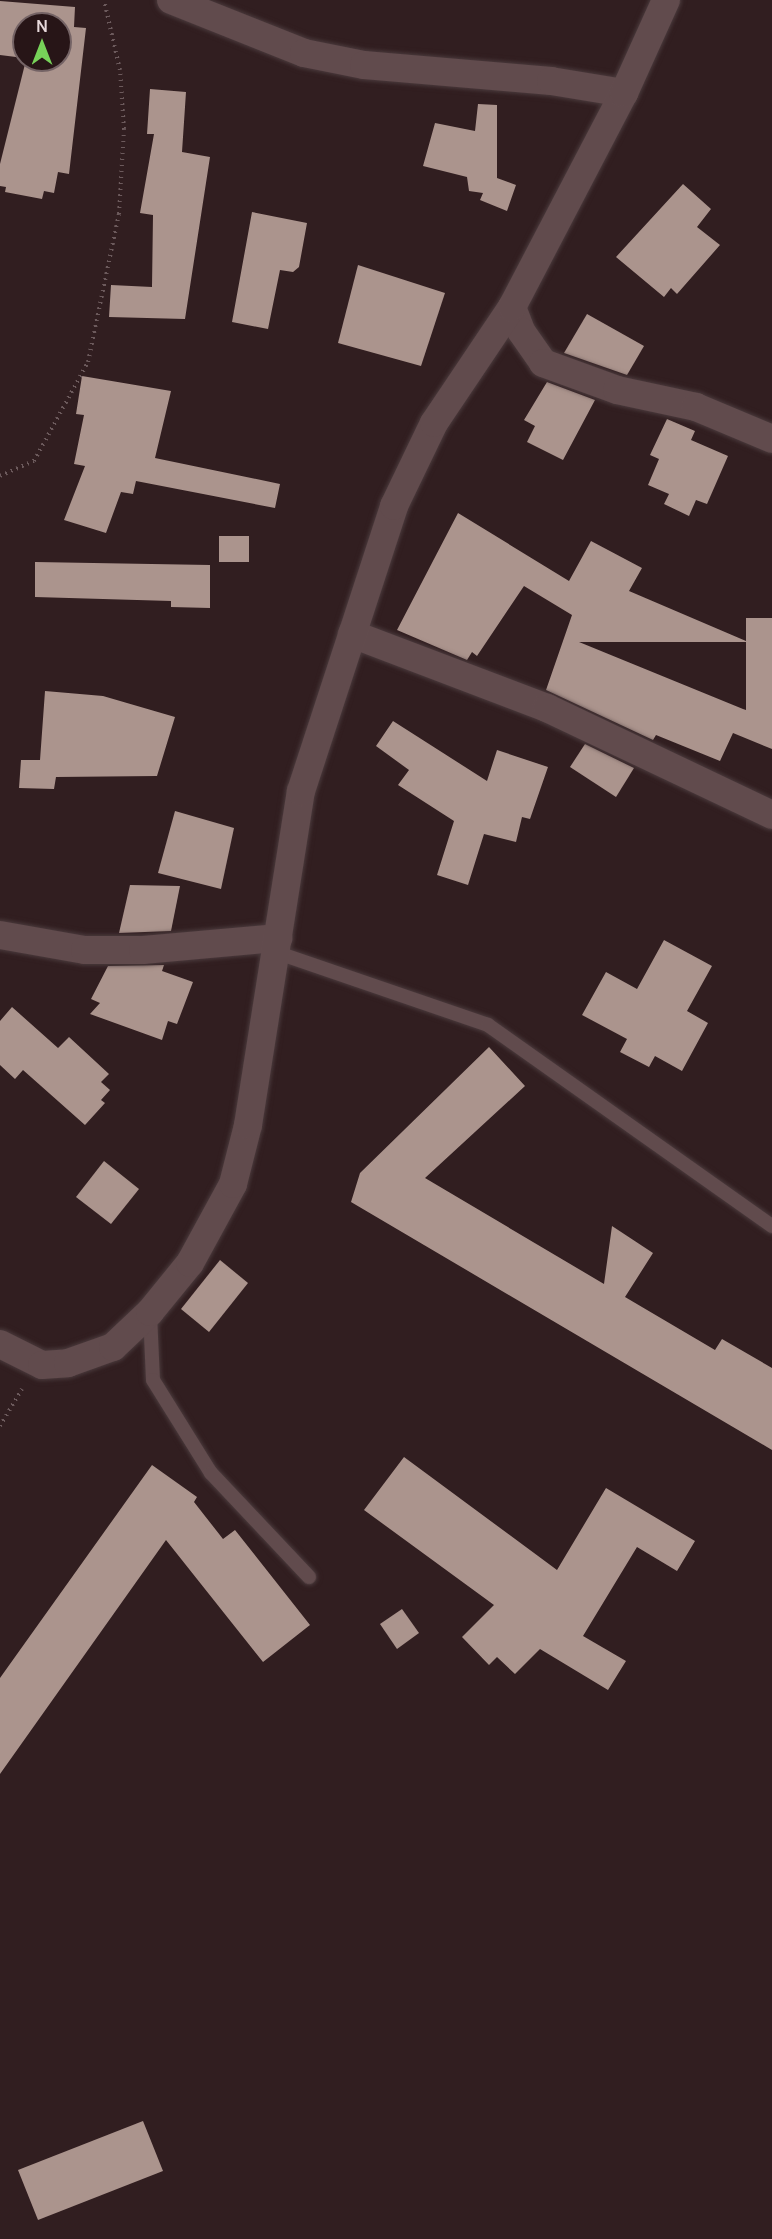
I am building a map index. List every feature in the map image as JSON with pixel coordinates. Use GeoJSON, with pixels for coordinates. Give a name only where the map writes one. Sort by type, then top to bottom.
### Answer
{"type":"FeatureCollection","features":[{"type":"Feature","properties":{"kind":"street"},"geometry":{"type":"LineString","coordinates":[[171,0],[304,53],[364,65],[551,81],[624,93]]}},
{"type":"Feature","properties":{"kind":"street"},"geometry":{"type":"LineString","coordinates":[[0,1344],[42,1365],[68,1363],[113,1347],[150,1312],[190,1263],[233,1184],[248,1125],[301,791],[399,495],[434,423],[512,307],[624,93],[666,0]]}},
{"type":"Feature","properties":{"kind":"street"},"geometry":{"type":"LineString","coordinates":[[512,307],[521,332],[543,363],[617,390],[696,407],[772,439]]}},
{"type":"Feature","properties":{"kind":"street"},"geometry":{"type":"LineString","coordinates":[[352,634],[547,708],[772,815]]}},
{"type":"Feature","properties":{"kind":"street"},"geometry":{"type":"LineString","coordinates":[[0,935],[31,944],[132,950],[276,945]]}},
{"type":"Feature","properties":{"kind":"lane"},"geometry":{"type":"LineString","coordinates":[[276,945],[488,1024],[772,1226]]}},
{"type":"Feature","properties":{"kind":"lane"},"geometry":{"type":"LineString","coordinates":[[150,1312],[153,1380],[211,1473],[309,1577]]}},
{"type":"Feature","properties":{"kind":"path"},"geometry":{"type":"LineString","coordinates":[[0,476],[34,461],[88,362],[118,213],[124,129],[120,70],[104,0]]}},
{"type":"Feature","properties":{"kind":"path"},"geometry":{"type":"LineString","coordinates":[[0,1426],[42,1365]]}},
{"type":"Feature","properties":{"kind":"building"},"geometry":{"type":"Polygon","coordinates":[[[0,1],[75,7],[74,27],[86,28],[69,174],[58,172],[54,193],[44,191],[42,199],[5,192],[6,187],[0,186],[0,164],[23,72],[72,72],[72,12],[12,12],[12,56],[0,55],[0,1]]]}},
{"type":"Feature","properties":{"kind":"building"},"geometry":{"type":"Polygon","coordinates":[[[150,89],[186,92],[182,152],[210,157],[185,319],[109,317],[111,285],[152,287],[153,215],[140,213],[154,134],[147,134],[150,89]]]}},
{"type":"Feature","properties":{"kind":"building"},"geometry":{"type":"Polygon","coordinates":[[[478,104],[497,105],[497,178],[516,185],[507,211],[480,200],[483,193],[469,191],[467,177],[423,166],[435,123],[475,131],[478,104]]]}},
{"type":"Feature","properties":{"kind":"building"},"geometry":{"type":"Polygon","coordinates":[[[683,184],[711,209],[697,227],[720,245],[677,294],[671,288],[664,297],[616,257],[683,184]]]}},
{"type":"Feature","properties":{"kind":"building"},"geometry":{"type":"Polygon","coordinates":[[[252,212],[307,223],[299,267],[293,272],[280,270],[268,329],[232,322],[252,212]]]}},
{"type":"Feature","properties":{"kind":"building"},"geometry":{"type":"Polygon","coordinates":[[[358,265],[445,293],[421,366],[338,343],[358,265]]]}},
{"type":"Feature","properties":{"kind":"building"},"geometry":{"type":"Polygon","coordinates":[[[587,314],[644,346],[627,375],[564,353],[587,314]]]}},
{"type":"Feature","properties":{"kind":"building"},"geometry":{"type":"Polygon","coordinates":[[[82,376],[171,391],[155,458],[280,484],[275,508],[136,481],[133,494],[121,492],[106,533],[64,520],[85,466],[74,464],[84,415],[76,414],[82,376]]]}},
{"type":"Feature","properties":{"kind":"building"},"geometry":{"type":"Polygon","coordinates":[[[547,382],[595,400],[563,460],[527,442],[535,426],[524,420],[547,382]]]}},
{"type":"Feature","properties":{"kind":"building"},"geometry":{"type":"Polygon","coordinates":[[[667,419],[695,431],[691,440],[728,456],[707,504],[696,500],[689,516],[664,504],[669,494],[648,485],[659,459],[650,455],[667,419]]]}},
{"type":"Feature","properties":{"kind":"building"},"geometry":{"type":"Polygon","coordinates":[[[458,513],[569,581],[591,541],[642,568],[629,591],[746,641],[746,618],[772,618],[772,749],[733,733],[720,761],[656,735],[653,740],[546,690],[572,615],[524,586],[477,656],[472,652],[467,660],[397,630],[458,513]],[[579,642],[746,710],[746,642],[579,642]]]}},
{"type":"Feature","properties":{"kind":"building"},"geometry":{"type":"Polygon","coordinates":[[[219,536],[249,536],[249,562],[219,562],[219,536]]]}},
{"type":"Feature","properties":{"kind":"building"},"geometry":{"type":"Polygon","coordinates":[[[35,562],[210,565],[210,608],[171,607],[171,601],[35,597],[35,562]]]}},
{"type":"Feature","properties":{"kind":"building"},"geometry":{"type":"Polygon","coordinates":[[[45,691],[103,696],[175,717],[157,776],[56,777],[54,789],[19,788],[21,760],[40,760],[45,691]]]}},
{"type":"Feature","properties":{"kind":"building"},"geometry":{"type":"Polygon","coordinates":[[[393,721],[487,781],[497,750],[548,767],[530,819],[522,817],[516,842],[484,834],[468,885],[437,875],[454,821],[398,785],[409,770],[376,746],[393,721]]]}},
{"type":"Feature","properties":{"kind":"building"},"geometry":{"type":"Polygon","coordinates":[[[585,744],[634,768],[616,797],[570,767],[585,744]]]}},
{"type":"Feature","properties":{"kind":"building"},"geometry":{"type":"Polygon","coordinates":[[[175,811],[234,828],[221,889],[158,873],[175,811]]]}},
{"type":"Feature","properties":{"kind":"building"},"geometry":{"type":"Polygon","coordinates":[[[130,885],[180,886],[171,931],[119,933],[130,885]]]}},
{"type":"Feature","properties":{"kind":"building"},"geometry":{"type":"Polygon","coordinates":[[[664,940],[712,966],[687,1011],[708,1023],[682,1071],[655,1056],[649,1067],[620,1052],[627,1039],[582,1015],[606,972],[637,989],[664,940]]]}},
{"type":"Feature","properties":{"kind":"building"},"geometry":{"type":"Polygon","coordinates":[[[164,965],[162,971],[193,982],[177,1024],[168,1021],[162,1040],[90,1014],[100,1003],[91,999],[108,966],[164,965]]]}},
{"type":"Feature","properties":{"kind":"building"},"geometry":{"type":"Polygon","coordinates":[[[12,1007],[58,1048],[69,1037],[109,1074],[101,1082],[110,1090],[101,1100],[105,1103],[85,1125],[23,1070],[15,1079],[0,1065],[0,1021],[12,1007]]]}},
{"type":"Feature","properties":{"kind":"building"},"geometry":{"type":"Polygon","coordinates":[[[489,1047],[525,1086],[425,1178],[604,1284],[612,1226],[653,1253],[625,1297],[715,1350],[722,1339],[772,1368],[772,1450],[351,1202],[360,1173],[489,1047]]]}},
{"type":"Feature","properties":{"kind":"building"},"geometry":{"type":"Polygon","coordinates":[[[104,1161],[139,1189],[111,1224],[76,1197],[104,1161]]]}},
{"type":"Feature","properties":{"kind":"building"},"geometry":{"type":"Polygon","coordinates":[[[220,1260],[248,1283],[209,1332],[181,1309],[220,1260]]]}},
{"type":"Feature","properties":{"kind":"building"},"geometry":{"type":"Polygon","coordinates":[[[404,1457],[557,1570],[606,1488],[695,1541],[677,1571],[637,1547],[583,1636],[626,1661],[608,1690],[540,1649],[515,1674],[497,1657],[489,1665],[462,1637],[494,1605],[364,1510],[404,1457]]]}},
{"type":"Feature","properties":{"kind":"building"},"geometry":{"type":"Polygon","coordinates":[[[152,1465],[197,1497],[194,1502],[223,1539],[235,1530],[310,1625],[263,1662],[166,1540],[0,1774],[0,1678],[152,1465]]]}},
{"type":"Feature","properties":{"kind":"building"},"geometry":{"type":"Polygon","coordinates":[[[402,1609],[419,1633],[397,1649],[380,1624],[402,1609]]]}},
{"type":"Feature","properties":{"kind":"building"},"geometry":{"type":"Polygon","coordinates":[[[143,2121],[163,2171],[38,2220],[18,2170],[143,2121]]]}}]}
